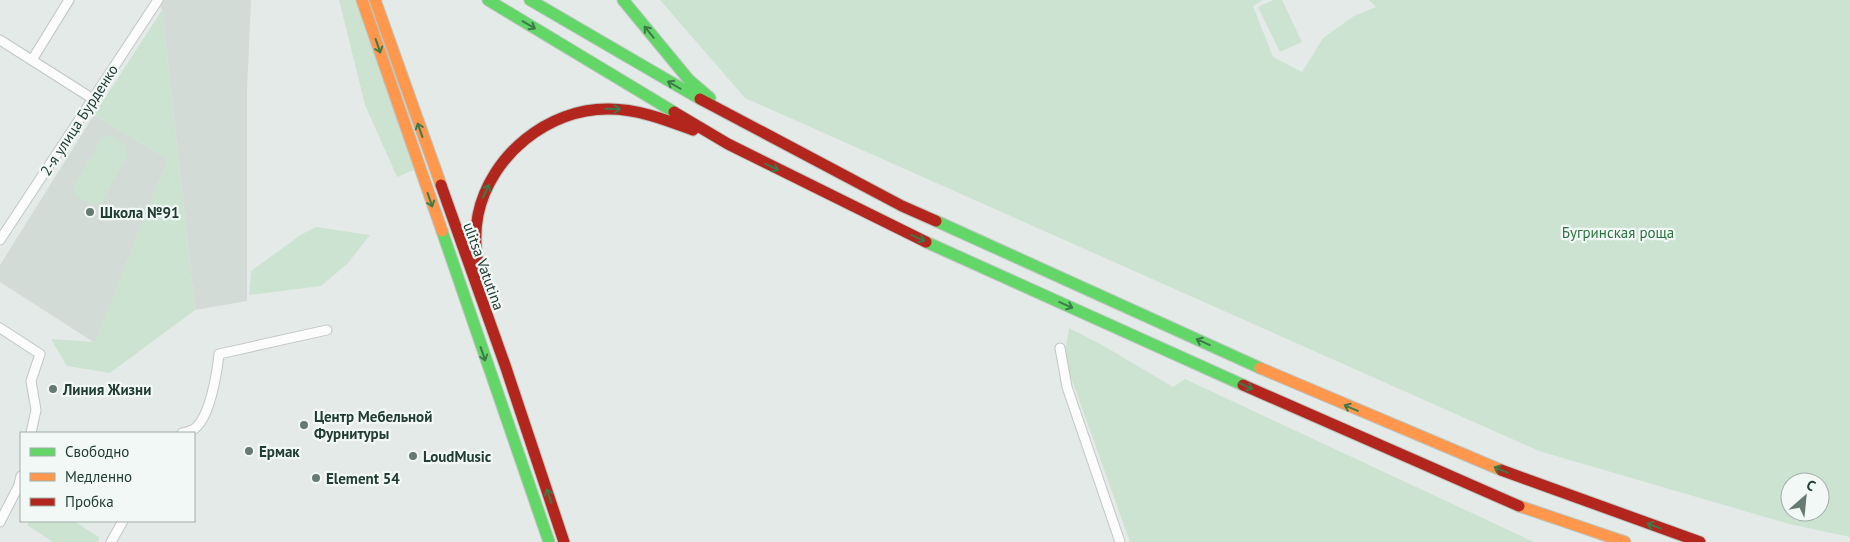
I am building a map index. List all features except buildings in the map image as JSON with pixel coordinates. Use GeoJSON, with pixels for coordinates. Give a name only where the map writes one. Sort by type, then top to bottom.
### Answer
{"type":"FeatureCollection","features":[{"type":"Feature","properties":{"kind":"main road","name":"ulitsa Vatutina"},"geometry":{"type":"LineString","coordinates":[[362,0],[549,542]]}},
{"type":"Feature","properties":{"kind":"main road","name":"ulitsa Vatutina"},"geometry":{"type":"LineString","coordinates":[[375,0],[564,542]]}},
{"type":"Feature","properties":{"kind":"main road"},"geometry":{"type":"LineString","coordinates":[[488,0],[728,144],[892,227],[1368,442],[1516,505],[1625,542]]}},
{"type":"Feature","properties":{"kind":"main road"},"geometry":{"type":"LineString","coordinates":[[530,0],[731,117],[902,206],[1318,394],[1528,481],[1700,542]]}},
{"type":"Feature","properties":{"kind":"main road"},"geometry":{"type":"LineString","coordinates":[[623,0],[689,80],[731,117]]}},
{"type":"Feature","properties":{"kind":"main road"},"geometry":{"type":"LineString","coordinates":[[489,324],[475,256],[476,226],[483,197],[495,172],[508,153],[521,140],[545,123],[562,116],[598,109],[626,109],[654,116],[728,144]]}},
{"type":"Feature","properties":{"kind":"street"},"geometry":{"type":"LineString","coordinates":[[32,60],[69,0]]}},
{"type":"Feature","properties":{"kind":"street","name":"2-я улица Бурденко"},"geometry":{"type":"LineString","coordinates":[[0,240],[158,0]]}},
{"type":"Feature","properties":{"kind":"street"},"geometry":{"type":"LineString","coordinates":[[0,40],[93,99]]}},
{"type":"Feature","properties":{"kind":"street"},"geometry":{"type":"LineString","coordinates":[[0,328],[40,354],[31,381],[36,410],[31,432]]}},
{"type":"Feature","properties":{"kind":"street"},"geometry":{"type":"LineString","coordinates":[[185,432],[194,429],[204,415],[217,376],[219,354],[327,330]]}},
{"type":"Feature","properties":{"kind":"street"},"geometry":{"type":"LineString","coordinates":[[1060,348],[1068,387],[1120,542]]}},
{"type":"Feature","properties":{"kind":"street"},"geometry":{"type":"LineString","coordinates":[[0,522],[20,480]]}},
{"type":"Feature","properties":{"kind":"street"},"geometry":{"type":"LineString","coordinates":[[111,542],[122,522]]}},
{"type":"Feature","properties":{"kind":"shaded area"},"geometry":{"type":"Polygon","coordinates":[[[158,0],[251,0],[247,90],[247,301],[195,310],[162,10],[158,0]]]}},
{"type":"Feature","properties":{"kind":"shaded area","name":"Школа №91"},"geometry":{"type":"Polygon","coordinates":[[[94,115],[168,159],[95,343],[0,282],[0,265],[94,115]]]}},
{"type":"Feature","properties":{"kind":"green space"},"geometry":{"type":"Polygon","coordinates":[[[339,0],[358,0],[414,170],[397,177],[365,105],[339,0]]]}},
{"type":"Feature","properties":{"kind":"green space","name":"Бугринская роща"},"geometry":{"type":"Polygon","coordinates":[[[660,0],[1263,0],[1253,6],[1273,57],[1302,72],[1323,38],[1354,16],[1376,7],[1369,0],[1850,0],[1850,537],[1782,522],[1830,522],[1830,472],[1780,472],[1780,521],[1539,451],[745,98],[660,0]]]}},
{"type":"Feature","properties":{"kind":"green space"},"geometry":{"type":"Polygon","coordinates":[[[1273,0],[1282,0],[1302,42],[1280,52],[1258,7],[1273,0]]]}},
{"type":"Feature","properties":{"kind":"green space"},"geometry":{"type":"Polygon","coordinates":[[[162,10],[195,310],[110,373],[67,366],[51,339],[95,342],[168,159],[94,115],[162,10]]]}},
{"type":"Feature","properties":{"kind":"green space"},"geometry":{"type":"Polygon","coordinates":[[[110,135],[125,144],[128,154],[102,202],[92,204],[76,196],[74,187],[101,139],[110,135]]]}},
{"type":"Feature","properties":{"kind":"green space"},"geometry":{"type":"Polygon","coordinates":[[[316,227],[370,235],[348,263],[321,286],[249,295],[251,271],[302,234],[316,227]]]}},
{"type":"Feature","properties":{"kind":"green space"},"geometry":{"type":"Polygon","coordinates":[[[1069,328],[1104,346],[1173,387],[1185,379],[1534,542],[1130,542],[1064,358],[1069,328]]]}},
{"type":"Feature","properties":{"kind":"green space"},"geometry":{"type":"Polygon","coordinates":[[[29,522],[76,522],[100,538],[98,542],[53,542],[27,525],[29,522]]]}},
{"type":"Feature","properties":{"kind":"traffic: fast"},"geometry":{"type":"LineString","coordinates":[[488,0],[674,112]]}},
{"type":"Feature","properties":{"kind":"traffic: fast"},"geometry":{"type":"LineString","coordinates":[[530,0],[700,99]]}},
{"type":"Feature","properties":{"kind":"traffic: fast"},"geometry":{"type":"LineString","coordinates":[[623,0],[689,80],[710,98]]}},
{"type":"Feature","properties":{"kind":"traffic: fast"},"geometry":{"type":"LineString","coordinates":[[936,221],[1260,368]]}},
{"type":"Feature","properties":{"kind":"traffic: fast"},"geometry":{"type":"LineString","coordinates":[[442,231],[549,542]]}},
{"type":"Feature","properties":{"kind":"traffic: fast"},"geometry":{"type":"LineString","coordinates":[[926,242],[1243,385]]}},
{"type":"Feature","properties":{"kind":"traffic: slow"},"geometry":{"type":"LineString","coordinates":[[362,0],[442,231]]}},
{"type":"Feature","properties":{"kind":"traffic: slow"},"geometry":{"type":"LineString","coordinates":[[375,0],[441,185]]}},
{"type":"Feature","properties":{"kind":"traffic: slow"},"geometry":{"type":"LineString","coordinates":[[1260,368],[1501,470]]}},
{"type":"Feature","properties":{"kind":"traffic: slow"},"geometry":{"type":"LineString","coordinates":[[1519,506],[1625,542]]}},
{"type":"Feature","properties":{"kind":"traffic: jam"},"geometry":{"type":"LineString","coordinates":[[700,99],[902,206],[936,221]]}},
{"type":"Feature","properties":{"kind":"traffic: jam"},"geometry":{"type":"LineString","coordinates":[[479,272],[476,230],[478,215],[485,193],[495,173],[509,155],[525,140],[544,127],[564,117],[586,111],[620,109],[662,119],[693,130]]}},
{"type":"Feature","properties":{"kind":"traffic: jam"},"geometry":{"type":"LineString","coordinates":[[674,112],[728,144],[926,242]]}},
{"type":"Feature","properties":{"kind":"traffic: jam"},"geometry":{"type":"LineString","coordinates":[[441,185],[505,365],[564,542]]}},
{"type":"Feature","properties":{"kind":"traffic: jam"},"geometry":{"type":"LineString","coordinates":[[1243,385],[1519,506]]}},
{"type":"Feature","properties":{"kind":"traffic: jam"},"geometry":{"type":"LineString","coordinates":[[1501,470],[1700,542]]}},
{"type":"Feature","properties":{"kind":"place","name":"Школа №91"},"geometry":{"type":"Point","coordinates":[90,212]}},
{"type":"Feature","properties":{"kind":"place","name":"Линия Жизни"},"geometry":{"type":"Point","coordinates":[53,389]}},
{"type":"Feature","properties":{"kind":"place","name":"Центр Мебельной Фурнитуры"},"geometry":{"type":"Point","coordinates":[304,425]}},
{"type":"Feature","properties":{"kind":"place","name":"Ермак"},"geometry":{"type":"Point","coordinates":[249,451]}},
{"type":"Feature","properties":{"kind":"place","name":"LoudMusic"},"geometry":{"type":"Point","coordinates":[413,456]}},
{"type":"Feature","properties":{"kind":"place","name":"Element 54"},"geometry":{"type":"Point","coordinates":[316,478]}}]}
